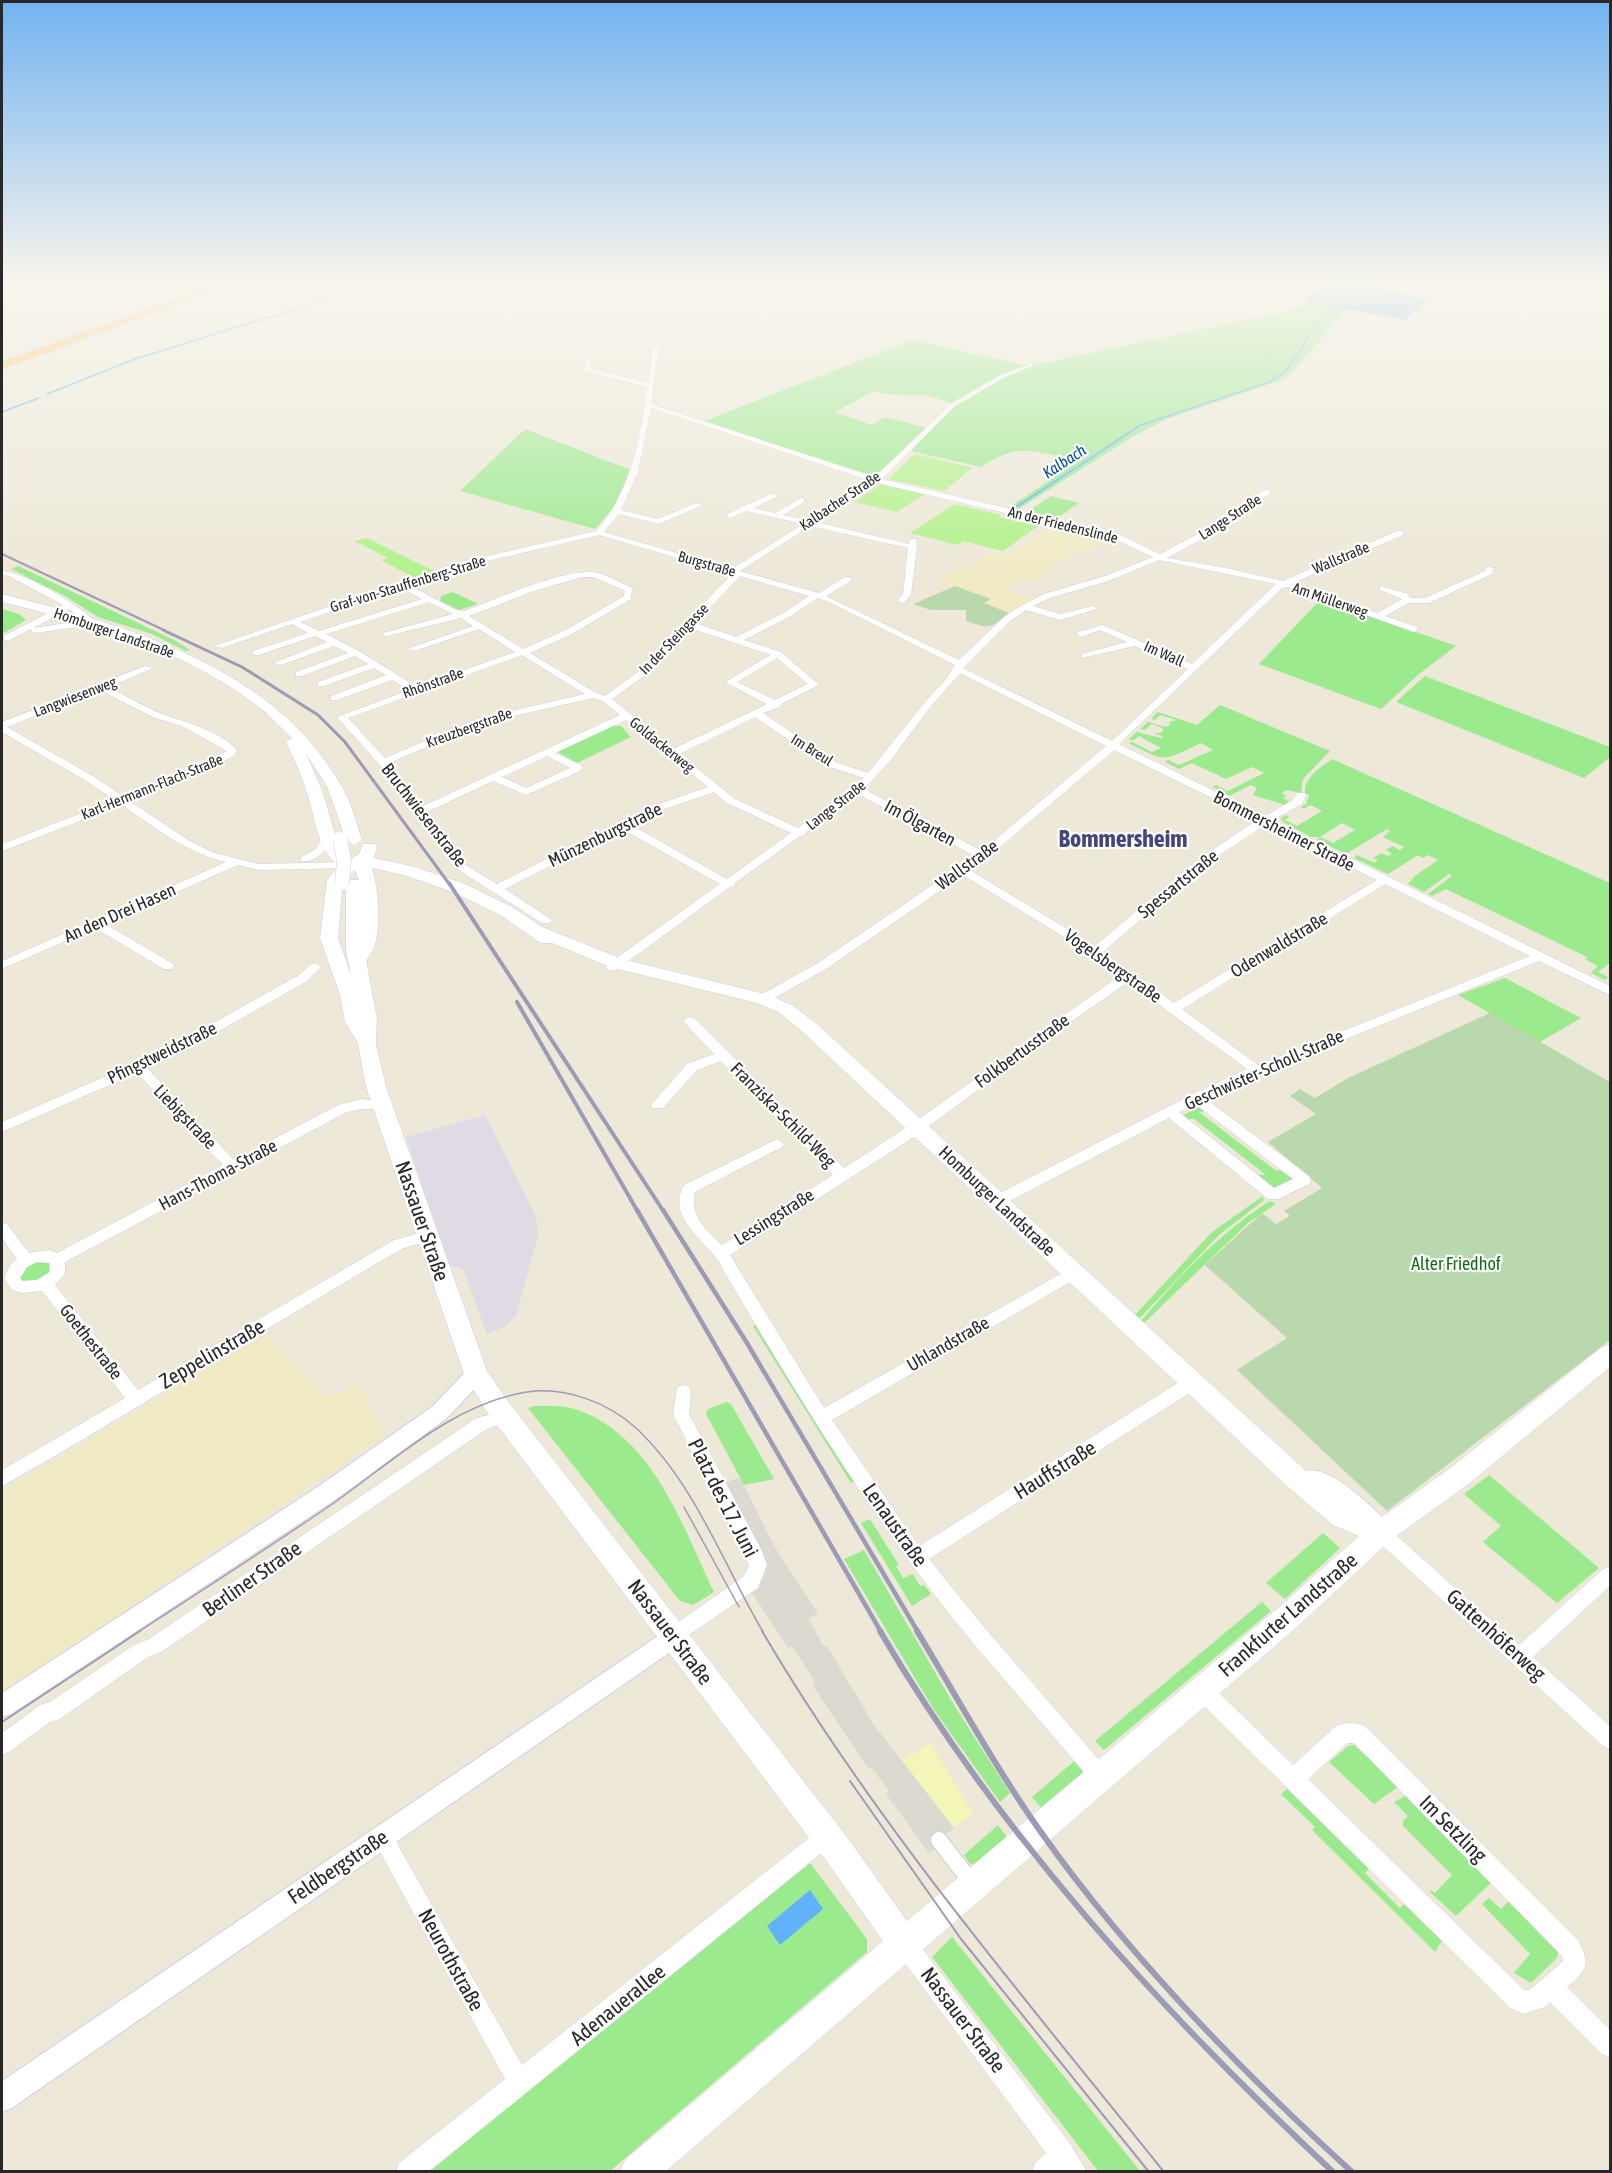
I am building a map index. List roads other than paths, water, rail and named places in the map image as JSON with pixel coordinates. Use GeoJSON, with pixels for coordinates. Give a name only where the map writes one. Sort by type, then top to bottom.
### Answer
{"type":"FeatureCollection","features":[{"type":"Feature","properties":{"kind":"main road","name":"Homburger Landstraße"},"geometry":{"type":"LineString","coordinates":[[2,598],[152,652],[204,675],[258,710],[299,741]]}},
{"type":"Feature","properties":{"kind":"main road","name":"Homburger Landstraße"},"geometry":{"type":"LineString","coordinates":[[2,606],[94,624],[146,640],[213,671],[267,705],[299,741]]}},
{"type":"Feature","properties":{"kind":"main road"},"geometry":{"type":"LineString","coordinates":[[299,741],[314,790],[351,852],[393,872],[417,875]]}},
{"type":"Feature","properties":{"kind":"main road"},"geometry":{"type":"LineString","coordinates":[[299,741],[329,758],[348,784],[351,852],[349,887]]}},
{"type":"Feature","properties":{"kind":"main road","name":"Homburger Landstraße"},"geometry":{"type":"LineString","coordinates":[[351,852],[492,903],[542,926],[567,951],[655,978],[697,983],[764,999],[786,1009],[812,1030],[1275,1458],[1342,1517],[1381,1533]]}},
{"type":"Feature","properties":{"kind":"main road"},"geometry":{"type":"LineString","coordinates":[[351,852],[335,880],[349,887],[393,872]]}},
{"type":"Feature","properties":{"kind":"main road"},"geometry":{"type":"LineString","coordinates":[[349,887],[351,852]]}},
{"type":"Feature","properties":{"kind":"main road","name":"Nassauer Straße"},"geometry":{"type":"LineString","coordinates":[[349,887],[367,946],[357,964],[368,1019],[366,1041]]}},
{"type":"Feature","properties":{"kind":"main road","name":"Nassauer Straße"},"geometry":{"type":"LineString","coordinates":[[349,887],[329,938],[348,993],[354,1022],[366,1041],[382,1106],[476,1374],[505,1416],[826,1836],[904,1943]]}},
{"type":"Feature","properties":{"kind":"main road","name":"Frankfurter Landstraße"},"geometry":{"type":"LineString","coordinates":[[973,1885],[1350,1563],[1381,1533],[1462,1474],[1611,1354]]}},
{"type":"Feature","properties":{"kind":"main road"},"geometry":{"type":"LineString","coordinates":[[637,2172],[973,1885]]}},
{"type":"Feature","properties":{"kind":"street"},"geometry":{"type":"LineString","coordinates":[[632,381],[650,386]]}},
{"type":"Feature","properties":{"kind":"street"},"geometry":{"type":"LineString","coordinates":[[599,533],[616,511],[638,464],[651,381]]}},
{"type":"Feature","properties":{"kind":"street","name":"Kalbacher Straße"},"geometry":{"type":"LineString","coordinates":[[736,572],[875,480],[953,405],[994,381]]}},
{"type":"Feature","properties":{"kind":"street","name":"An der Friedenslinde"},"geometry":{"type":"LineString","coordinates":[[646,404],[875,480],[1115,536],[1161,558],[1282,584]]}},
{"type":"Feature","properties":{"kind":"street","name":"Lange Straße"},"geometry":{"type":"LineString","coordinates":[[614,965],[801,833],[872,777],[882,768],[927,705],[960,667],[1008,619],[1047,596],[1108,578],[1161,558],[1210,531],[1267,492]]}},
{"type":"Feature","properties":{"kind":"street"},"geometry":{"type":"LineString","coordinates":[[749,509],[772,495]]}},
{"type":"Feature","properties":{"kind":"street"},"geometry":{"type":"LineString","coordinates":[[777,515],[801,500]]}},
{"type":"Feature","properties":{"kind":"street"},"geometry":{"type":"LineString","coordinates":[[616,511],[659,522],[699,505]]}},
{"type":"Feature","properties":{"kind":"street"},"geometry":{"type":"LineString","coordinates":[[730,516],[740,510],[749,509],[913,547]]}},
{"type":"Feature","properties":{"kind":"street"},"geometry":{"type":"LineString","coordinates":[[818,516],[914,542],[906,598],[901,601]]}},
{"type":"Feature","properties":{"kind":"street","name":"Burgstraße"},"geometry":{"type":"LineString","coordinates":[[599,533],[818,596],[893,629],[960,667]]}},
{"type":"Feature","properties":{"kind":"street","name":"Graf-von-Stauffenberg-Straße"},"geometry":{"type":"LineString","coordinates":[[219,646],[460,565],[599,533]]}},
{"type":"Feature","properties":{"kind":"street","name":"Wallstraße"},"geometry":{"type":"LineString","coordinates":[[764,999],[822,966],[983,856],[1113,744],[1158,709],[1194,668],[1282,584],[1400,533]]}},
{"type":"Feature","properties":{"kind":"street","name":"Am Müllerweg"},"geometry":{"type":"LineString","coordinates":[[1378,616],[1407,600],[1426,601],[1489,572],[1490,568]]}},
{"type":"Feature","properties":{"kind":"street","name":"In der Steingasse"},"geometry":{"type":"LineString","coordinates":[[606,699],[641,674],[736,572]]}},
{"type":"Feature","properties":{"kind":"street"},"geometry":{"type":"LineString","coordinates":[[2,573],[11,574],[70,605],[94,624]]}},
{"type":"Feature","properties":{"kind":"street","name":"Rhönstraße"},"geometry":{"type":"LineString","coordinates":[[342,717],[414,689],[525,652],[602,614],[628,597],[629,590],[592,574],[582,574],[531,589],[465,614]]}},
{"type":"Feature","properties":{"kind":"street"},"geometry":{"type":"LineString","coordinates":[[737,640],[848,579]]}},
{"type":"Feature","properties":{"kind":"street","name":"Am Müllerweg"},"geometry":{"type":"LineString","coordinates":[[1282,584],[1414,629]]}},
{"type":"Feature","properties":{"kind":"street","name":"Goldackerweg"},"geometry":{"type":"LineString","coordinates":[[403,585],[456,613],[465,614],[465,617],[593,695],[606,699],[731,801],[801,833]]}},
{"type":"Feature","properties":{"kind":"street","name":"Am Müllerweg"},"geometry":{"type":"LineString","coordinates":[[1391,589],[1405,596],[1407,600]]}},
{"type":"Feature","properties":{"kind":"street"},"geometry":{"type":"LineString","coordinates":[[48,615],[58,604],[56,598]]}},
{"type":"Feature","properties":{"kind":"street"},"geometry":{"type":"LineString","coordinates":[[256,653],[430,599]]}},
{"type":"Feature","properties":{"kind":"street"},"geometry":{"type":"LineString","coordinates":[[3,638],[70,605]]}},
{"type":"Feature","properties":{"kind":"street"},"geometry":{"type":"LineString","coordinates":[[1025,607],[1060,617],[1093,609]]}},
{"type":"Feature","properties":{"kind":"street"},"geometry":{"type":"LineString","coordinates":[[386,635],[465,614]]}},
{"type":"Feature","properties":{"kind":"street"},"geometry":{"type":"LineString","coordinates":[[291,621],[356,653],[414,689]]}},
{"type":"Feature","properties":{"kind":"street"},"geometry":{"type":"LineString","coordinates":[[673,753],[777,705],[814,685],[778,654],[688,624]]}},
{"type":"Feature","properties":{"kind":"street"},"geometry":{"type":"LineString","coordinates":[[3,638],[47,627],[74,625]]}},
{"type":"Feature","properties":{"kind":"street"},"geometry":{"type":"LineString","coordinates":[[412,649],[480,626]]}},
{"type":"Feature","properties":{"kind":"street","name":"Im Wall"},"geometry":{"type":"LineString","coordinates":[[1081,634],[1100,627],[1134,643]]}},
{"type":"Feature","properties":{"kind":"street"},"geometry":{"type":"LineString","coordinates":[[278,663],[336,642]]}},
{"type":"Feature","properties":{"kind":"street","name":"Im Wall"},"geometry":{"type":"LineString","coordinates":[[1085,656],[1140,643],[1194,668]]}},
{"type":"Feature","properties":{"kind":"street"},"geometry":{"type":"LineString","coordinates":[[298,674],[356,653]]}},
{"type":"Feature","properties":{"kind":"street"},"geometry":{"type":"LineString","coordinates":[[777,705],[730,682],[778,654]]}},
{"type":"Feature","properties":{"kind":"street"},"geometry":{"type":"LineString","coordinates":[[321,684],[375,664]]}},
{"type":"Feature","properties":{"kind":"street","name":"Bommersheimer Straße"},"geometry":{"type":"LineString","coordinates":[[960,667],[1019,701],[1113,744],[1263,821],[1611,991]]}},
{"type":"Feature","properties":{"kind":"street","name":"Langwiesenweg"},"geometry":{"type":"LineString","coordinates":[[2,727],[148,668]]}},
{"type":"Feature","properties":{"kind":"street"},"geometry":{"type":"LineString","coordinates":[[334,698],[393,676]]}},
{"type":"Feature","properties":{"kind":"street","name":"Karl-Hermann-Flach-Straße"},"geometry":{"type":"LineString","coordinates":[[2,848],[220,760],[232,750],[185,724],[158,716],[102,687]]}},
{"type":"Feature","properties":{"kind":"street","name":"Kreuzbergstraße"},"geometry":{"type":"LineString","coordinates":[[383,762],[491,717],[593,695]]}},
{"type":"Feature","properties":{"kind":"street","name":"Im Breul"},"geometry":{"type":"LineString","coordinates":[[757,714],[831,764],[872,777]]}},
{"type":"Feature","properties":{"kind":"street"},"geometry":{"type":"LineString","coordinates":[[420,811],[626,716]]}},
{"type":"Feature","properties":{"kind":"street","name":"Bruchwiesenstraße"},"geometry":{"type":"LineString","coordinates":[[342,717],[383,762],[458,865],[498,888],[542,926]]}},
{"type":"Feature","properties":{"kind":"street"},"geometry":{"type":"LineString","coordinates":[[2,727],[124,799],[197,849],[259,867],[302,862],[351,852]]}},
{"type":"Feature","properties":{"kind":"street"},"geometry":{"type":"LineString","coordinates":[[493,777],[526,792],[576,769],[577,766],[546,752]]}},
{"type":"Feature","properties":{"kind":"street","name":"Münzenburgstraße"},"geometry":{"type":"LineString","coordinates":[[498,888],[657,807],[715,788]]}},
{"type":"Feature","properties":{"kind":"street","name":"Im Ölgarten"},"geometry":{"type":"LineString","coordinates":[[857,790],[983,856]]}},
{"type":"Feature","properties":{"kind":"street","name":"Spessartstraße"},"geometry":{"type":"LineString","coordinates":[[1096,952],[1200,863],[1263,821],[1298,802],[1301,795]]}},
{"type":"Feature","properties":{"kind":"street"},"geometry":{"type":"LineString","coordinates":[[622,824],[715,878],[730,884]]}},
{"type":"Feature","properties":{"kind":"street"},"geometry":{"type":"LineString","coordinates":[[302,862],[320,851],[351,852]]}},
{"type":"Feature","properties":{"kind":"street","name":"An den Drei Hasen"},"geometry":{"type":"LineString","coordinates":[[2,965],[237,861]]}},
{"type":"Feature","properties":{"kind":"street"},"geometry":{"type":"LineString","coordinates":[[302,862],[326,875],[330,880],[349,887]]}},
{"type":"Feature","properties":{"kind":"street","name":"Vogelsbergstraße"},"geometry":{"type":"LineString","coordinates":[[963,870],[1096,952],[1257,1070]]}},
{"type":"Feature","properties":{"kind":"street","name":"Odenwaldstraße"},"geometry":{"type":"LineString","coordinates":[[1174,1009],[1380,884],[1383,879]]}},
{"type":"Feature","properties":{"kind":"street"},"geometry":{"type":"LineString","coordinates":[[96,924],[168,966]]}},
{"type":"Feature","properties":{"kind":"street","name":"Geschwister-Scholl-Straße"},"geometry":{"type":"LineString","coordinates":[[997,1201],[1196,1098],[1257,1070],[1538,957]]}},
{"type":"Feature","properties":{"kind":"street","name":"Pfingstweidstraße"},"geometry":{"type":"LineString","coordinates":[[2,1127],[181,1048],[303,978],[315,967]]}},
{"type":"Feature","properties":{"kind":"street","name":"Folkbertusstraße"},"geometry":{"type":"LineString","coordinates":[[917,1127],[1128,976]]}},
{"type":"Feature","properties":{"kind":"street","name":"Franziska-Schild-Weg"},"geometry":{"type":"LineString","coordinates":[[689,1022],[843,1175]]}},
{"type":"Feature","properties":{"kind":"street","name":"Franziska-Schild-Weg"},"geometry":{"type":"LineString","coordinates":[[658,1105],[692,1067],[723,1054]]}},
{"type":"Feature","properties":{"kind":"street","name":"Liebigstraße"},"geometry":{"type":"LineString","coordinates":[[139,1067],[234,1167]]}},
{"type":"Feature","properties":{"kind":"street"},"geometry":{"type":"LineString","coordinates":[[1170,1112],[1273,1195],[1304,1180],[1196,1098]]}},
{"type":"Feature","properties":{"kind":"street","name":"Hans-Thoma-Straße"},"geometry":{"type":"LineString","coordinates":[[26,1260],[43,1255],[57,1260],[343,1108],[362,1104],[382,1106]]}},
{"type":"Feature","properties":{"kind":"street","name":"Lessingstraße"},"geometry":{"type":"LineString","coordinates":[[777,1144],[689,1189],[686,1205],[690,1217],[709,1243],[721,1252],[917,1127]]}},
{"type":"Feature","properties":{"kind":"street"},"geometry":{"type":"LineString","coordinates":[[2,1228],[26,1260],[13,1273],[7,1285],[30,1288],[45,1283],[59,1269],[57,1260]]}},
{"type":"Feature","properties":{"kind":"street","name":"Zeppelinstraße"},"geometry":{"type":"LineString","coordinates":[[2,1479],[94,1427],[399,1244],[427,1236]]}},
{"type":"Feature","properties":{"kind":"street","name":"Lenaustraße"},"geometry":{"type":"LineString","coordinates":[[721,1252],[823,1417],[917,1557],[998,1660],[1100,1776]]}},
{"type":"Feature","properties":{"kind":"street","name":"Uhlandstraße"},"geometry":{"type":"LineString","coordinates":[[823,1417],[1074,1273]]}},
{"type":"Feature","properties":{"kind":"street","name":"Goethestraße"},"geometry":{"type":"LineString","coordinates":[[45,1283],[136,1400]]}},
{"type":"Feature","properties":{"kind":"street","name":"Berliner Straße"},"geometry":{"type":"LineString","coordinates":[[2,1706],[327,1493],[440,1412],[476,1374]]}},
{"type":"Feature","properties":{"kind":"street","name":"Hauffstraße"},"geometry":{"type":"LineString","coordinates":[[917,1557],[1193,1382]]}},
{"type":"Feature","properties":{"kind":"street","name":"Platz des 17. Juni"},"geometry":{"type":"LineString","coordinates":[[674,1636],[751,1582],[758,1565],[681,1414],[683,1392]]}},
{"type":"Feature","properties":{"kind":"street","name":"Berliner Straße"},"geometry":{"type":"LineString","coordinates":[[2,1745],[47,1712],[53,1712],[141,1652],[156,1646],[481,1424],[505,1416]]}},
{"type":"Feature","properties":{"kind":"street","name":"Gattenhöferweg"},"geometry":{"type":"LineString","coordinates":[[1381,1533],[1611,1739]]}},
{"type":"Feature","properties":{"kind":"street"},"geometry":{"type":"LineString","coordinates":[[1520,1656],[1611,1575]]}},
{"type":"Feature","properties":{"kind":"street","name":"Feldbergstraße"},"geometry":{"type":"LineString","coordinates":[[2,2098],[674,1636]]}},
{"type":"Feature","properties":{"kind":"street","name":"Im Setzling"},"geometry":{"type":"LineString","coordinates":[[1202,1690],[1518,2000],[1529,2002],[1574,1967],[1575,1957],[1570,1948],[1358,1733],[1343,1733],[1293,1779]]}},
{"type":"Feature","properties":{"kind":"street","name":"Neurothstraße"},"geometry":{"type":"LineString","coordinates":[[382,1836],[520,2084]]}},
{"type":"Feature","properties":{"kind":"street","name":"Adenauerallee"},"geometry":{"type":"LineString","coordinates":[[408,2172],[826,1836]]}},
{"type":"Feature","properties":{"kind":"street"},"geometry":{"type":"LineString","coordinates":[[939,1840],[973,1885]]}},
{"type":"Feature","properties":{"kind":"street","name":"Nassauer Straße"},"geometry":{"type":"LineString","coordinates":[[904,1943],[991,2056],[1068,2163]]}},
{"type":"Feature","properties":{"kind":"street"},"geometry":{"type":"LineString","coordinates":[[1551,1987],[1611,2046]]}},
{"type":"Feature","properties":{"kind":"street"},"geometry":{"type":"LineString","coordinates":[[1044,2172],[1068,2163]]}},
{"type":"Feature","properties":{"kind":"water"},"geometry":{"type":"Polygon","coordinates":[[[810,1890],[823,1909],[780,1945],[767,1926],[810,1890]]]}},
{"type":"Feature","properties":{"kind":"waterway"},"geometry":{"type":"LineString","coordinates":[[47,394],[79,381]]}},
{"type":"Feature","properties":{"kind":"waterway","name":"Kalbach"},"geometry":{"type":"LineString","coordinates":[[1127,434],[1141,425],[1270,381]]}},
{"type":"Feature","properties":{"kind":"waterway"},"geometry":{"type":"LineString","coordinates":[[2,412],[39,398]]}},
{"type":"Feature","properties":{"kind":"waterway","name":"Kalbach"},"geometry":{"type":"LineString","coordinates":[[1013,509],[1129,433]]}},
{"type":"Feature","properties":{"kind":"tram line"},"geometry":{"type":"LineString","coordinates":[[138,1632],[328,1507],[422,1438],[447,1423],[472,1409],[499,1399],[541,1391],[571,1394],[600,1404],[625,1419],[657,1450],[692,1499],[763,1632]]}},
{"type":"Feature","properties":{"kind":"tram line"},"geometry":{"type":"LineString","coordinates":[[684,1507],[739,1607]]}},
{"type":"Feature","properties":{"kind":"tram line"},"geometry":{"type":"LineString","coordinates":[[2,1722],[140,1631]]}},
{"type":"Feature","properties":{"kind":"tram line"},"geometry":{"type":"LineString","coordinates":[[762,1631],[806,1703],[902,1841],[1005,1975],[1164,2172]]}},
{"type":"Feature","properties":{"kind":"tram line"},"geometry":{"type":"LineString","coordinates":[[850,1781],[961,1939],[1149,2172]]}},
{"type":"Feature","properties":{"kind":"railway"},"geometry":{"type":"LineString","coordinates":[[2,554],[166,631]]}},
{"type":"Feature","properties":{"kind":"railway"},"geometry":{"type":"LineString","coordinates":[[163,630],[242,667],[318,715],[345,742],[450,885]]}},
{"type":"Feature","properties":{"kind":"railway"},"geometry":{"type":"LineString","coordinates":[[449,883],[664,1212]]}},
{"type":"Feature","properties":{"kind":"railway"},"geometry":{"type":"LineString","coordinates":[[517,1002],[638,1212]]}},
{"type":"Feature","properties":{"kind":"railway"},"geometry":{"type":"LineString","coordinates":[[637,1210],[881,1632]]}},
{"type":"Feature","properties":{"kind":"railway"},"geometry":{"type":"LineString","coordinates":[[663,1210],[747,1343],[918,1632]]}},
{"type":"Feature","properties":{"kind":"railway"},"geometry":{"type":"LineString","coordinates":[[880,1631],[926,1706],[977,1778],[1030,1849],[1087,1918],[1207,2049],[1333,2172]]}},
{"type":"Feature","properties":{"kind":"railway"},"geometry":{"type":"LineString","coordinates":[[917,1631],[1022,1804],[1108,1920],[1226,2051],[1352,2172]]}},
{"type":"Feature","properties":{"kind":"district","name":"Bommersheim"},"geometry":{"type":"Point","coordinates":[1123,839]}},
{"type":"Feature","properties":{"kind":"park label","name":"Alter Friedhof"},"geometry":{"type":"Point","coordinates":[1456,1264]}}]}
